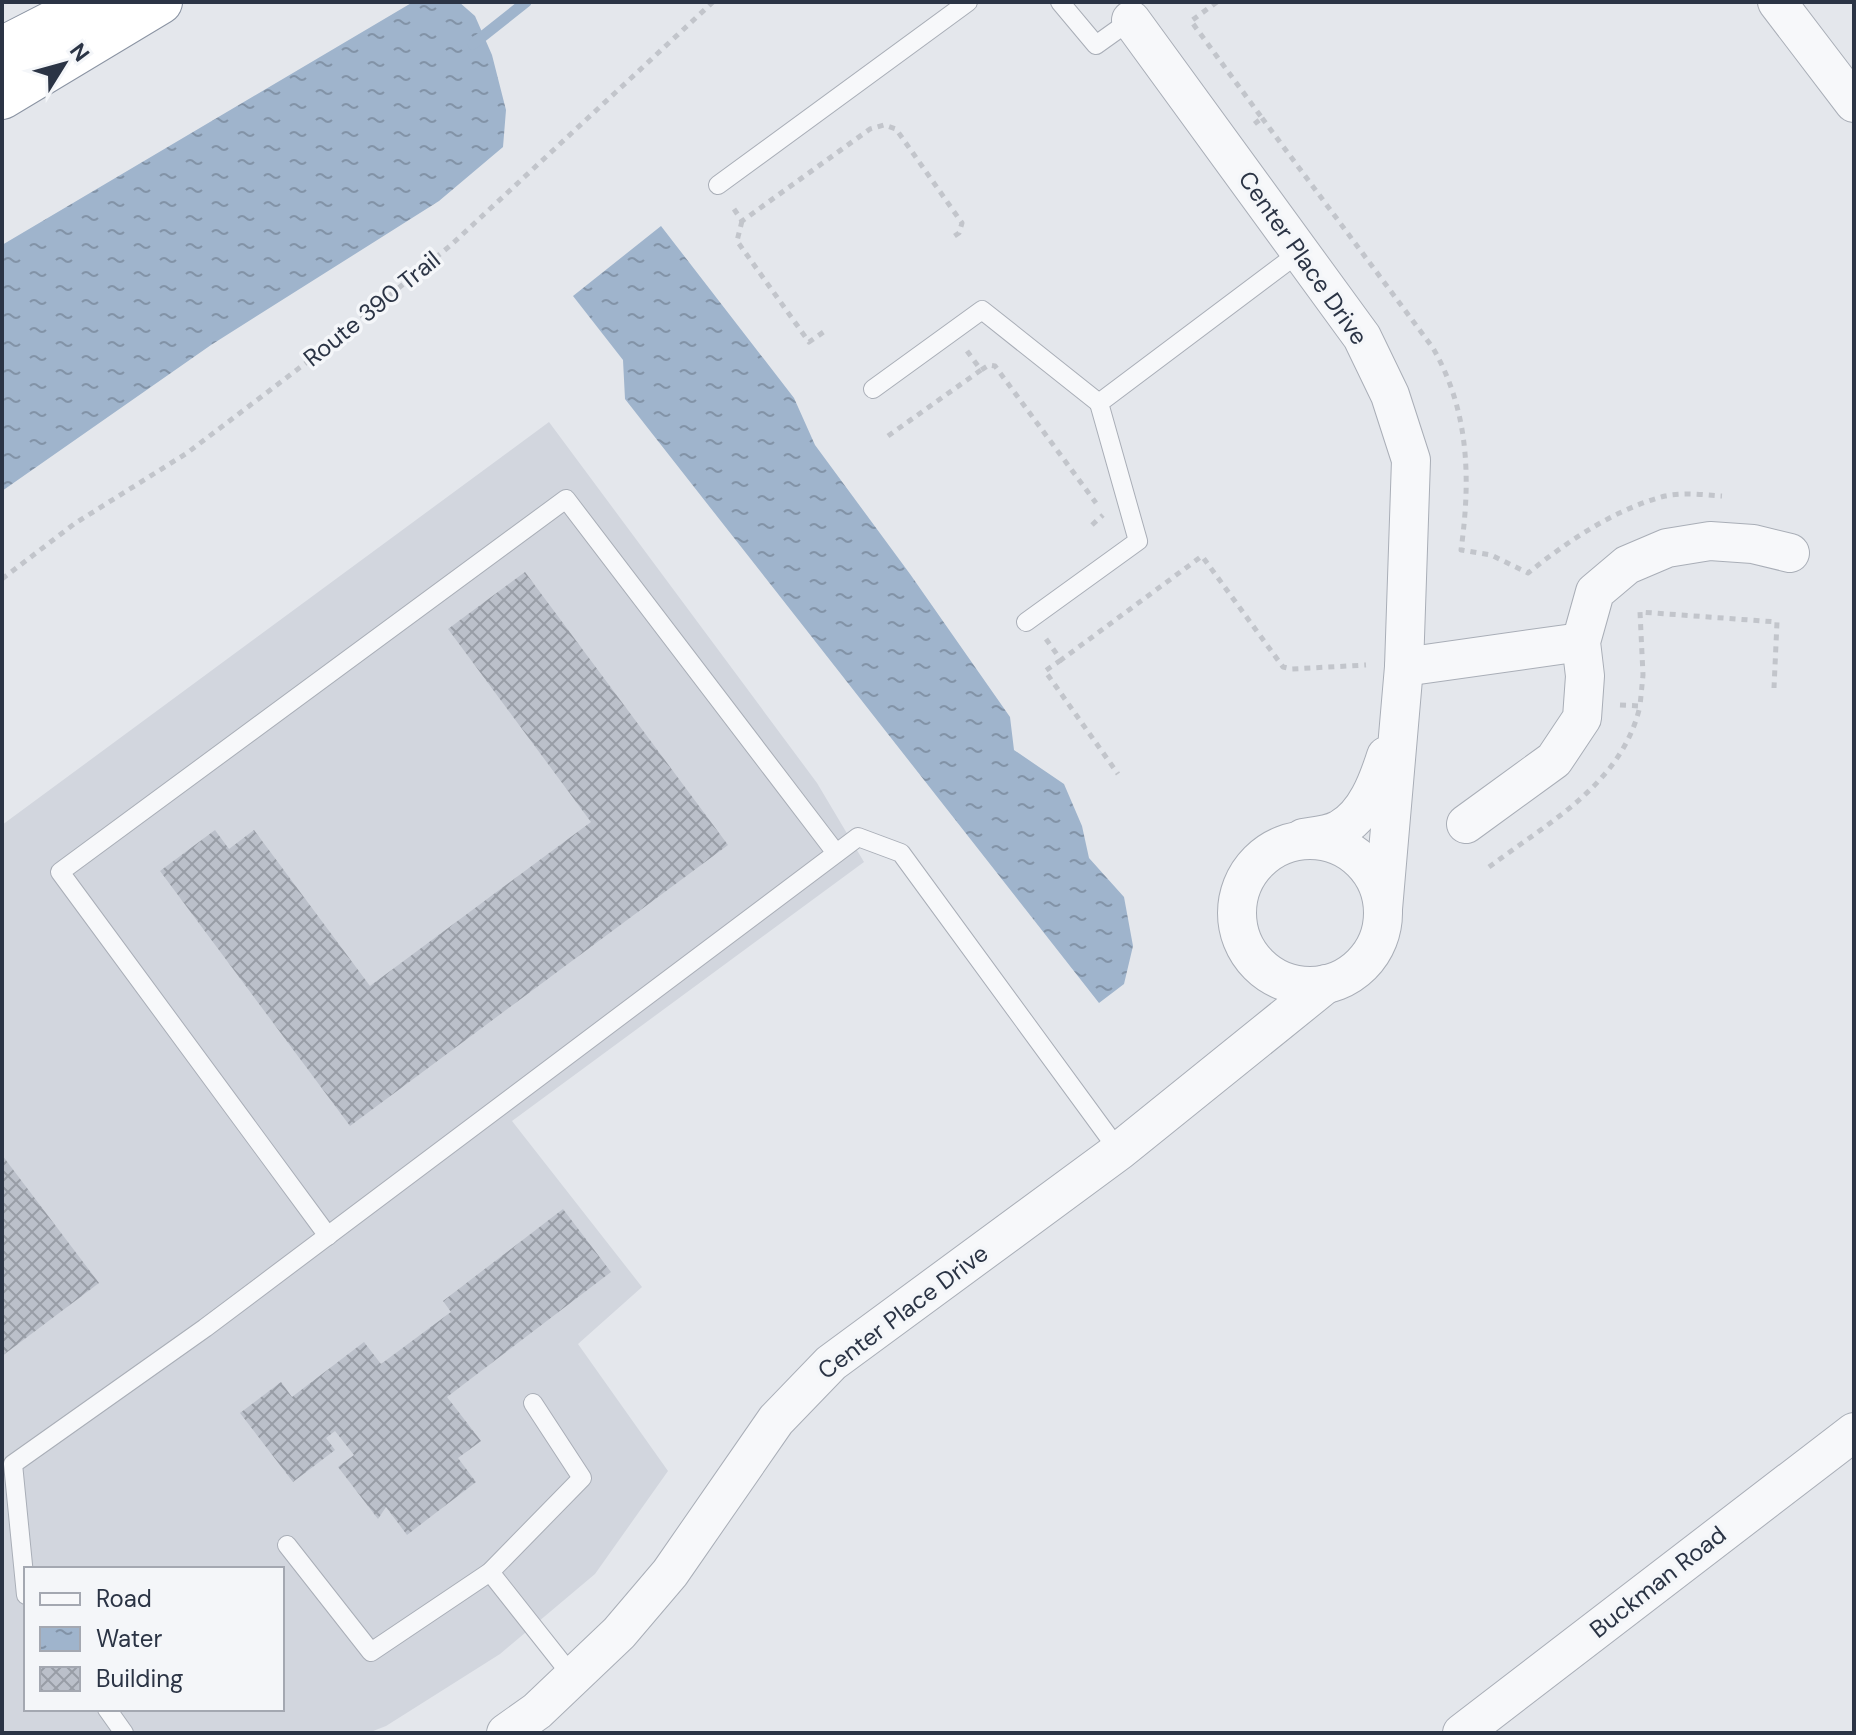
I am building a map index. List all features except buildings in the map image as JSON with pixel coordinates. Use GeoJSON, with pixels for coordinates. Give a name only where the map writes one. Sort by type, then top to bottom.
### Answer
{"type":"FeatureCollection","features":[{"type":"Feature","properties":{"kind":"highway"},"geometry":{"type":"LineString","coordinates":[[2,49],[94,2]]}},
{"type":"Feature","properties":{"kind":"highway"},"geometry":{"type":"LineString","coordinates":[[2,97],[160,2]]}},
{"type":"Feature","properties":{"kind":"street"},"geometry":{"type":"LineString","coordinates":[[1777,2],[1854,103]]}},
{"type":"Feature","properties":{"kind":"street","name":"Center Place Drive"},"geometry":{"type":"LineString","coordinates":[[1131,20],[1362,337],[1390,395],[1411,460],[1404,667],[1401,708],[1383,909],[1382,927],[1368,957],[1345,977],[1326,984],[1301,985],[1276,978],[1256,963],[1242,941],[1236,916],[1239,891],[1251,868],[1270,851],[1293,841],[1340,830],[1357,814],[1378,782],[1401,708]]}},
{"type":"Feature","properties":{"kind":"street"},"geometry":{"type":"LineString","coordinates":[[1466,824],[1554,760],[1582,718],[1585,676],[1581,642],[1595,592],[1627,565],[1667,548],[1710,541],[1753,544],[1790,553]]}},
{"type":"Feature","properties":{"kind":"street"},"geometry":{"type":"LineString","coordinates":[[1404,667],[1581,642]]}},
{"type":"Feature","properties":{"kind":"street"},"geometry":{"type":"LineString","coordinates":[[1293,841],[1319,840],[1343,847],[1364,862],[1377,884],[1383,909]]}},
{"type":"Feature","properties":{"kind":"street","name":"Center Place Drive"},"geometry":{"type":"LineString","coordinates":[[506,1733],[537,1711],[619,1633],[670,1573],[776,1420],[831,1363],[1119,1151],[1326,984]]}},
{"type":"Feature","properties":{"kind":"street","name":"Buckman Road"},"geometry":{"type":"LineString","coordinates":[[1462,1733],[1854,1432]]}},
{"type":"Feature","properties":{"kind":"lane"},"geometry":{"type":"LineString","coordinates":[[718,185],[968,2]]}},
{"type":"Feature","properties":{"kind":"lane"},"geometry":{"type":"LineString","coordinates":[[1060,2],[1096,45],[1131,20]]}},
{"type":"Feature","properties":{"kind":"lane"},"geometry":{"type":"LineString","coordinates":[[1099,403],[1300,252]]}},
{"type":"Feature","properties":{"kind":"lane"},"geometry":{"type":"LineString","coordinates":[[873,389],[982,310],[1099,403],[1138,541],[1029,620]]}},
{"type":"Feature","properties":{"kind":"lane"},"geometry":{"type":"LineString","coordinates":[[328,1236],[60,872],[566,499],[836,853]]}},
{"type":"Feature","properties":{"kind":"lane"},"geometry":{"type":"LineString","coordinates":[[24,1580],[8,1457],[205,1328],[858,837],[901,853],[1119,1151]]}},
{"type":"Feature","properties":{"kind":"lane"},"geometry":{"type":"LineString","coordinates":[[287,1545],[371,1652],[490,1572],[582,1478],[533,1403]]}},
{"type":"Feature","properties":{"kind":"lane"},"geometry":{"type":"LineString","coordinates":[[490,1572],[573,1677]]}},
{"type":"Feature","properties":{"kind":"lane"},"geometry":{"type":"LineString","coordinates":[[108,1711],[124,1733]]}},
{"type":"Feature","properties":{"kind":"path","name":"Route 390 Trail"},"geometry":{"type":"LineString","coordinates":[[2,579],[74,524],[187,453],[323,350],[451,245],[713,2]]}},
{"type":"Feature","properties":{"kind":"path"},"geometry":{"type":"LineString","coordinates":[[1217,2],[1191,21],[1433,348],[1453,388],[1463,440],[1466,487],[1461,550],[1491,555],[1528,573],[1584,532],[1626,511],[1667,496],[1722,496]]}},
{"type":"Feature","properties":{"kind":"path"},"geometry":{"type":"LineString","coordinates":[[1224,147],[1262,118]]}},
{"type":"Feature","properties":{"kind":"path"},"geometry":{"type":"LineString","coordinates":[[825,331],[809,342],[737,241],[742,221],[870,129],[884,125],[896,129],[962,223],[959,233],[950,239]]}},
{"type":"Feature","properties":{"kind":"path"},"geometry":{"type":"LineString","coordinates":[[718,185],[742,221]]}},
{"type":"Feature","properties":{"kind":"path"},"geometry":{"type":"LineString","coordinates":[[953,331],[981,370]]}},
{"type":"Feature","properties":{"kind":"path"},"geometry":{"type":"LineString","coordinates":[[888,436],[981,370],[989,365],[995,366],[1103,513],[1103,517],[1092,525]]}},
{"type":"Feature","properties":{"kind":"path"},"geometry":{"type":"LineString","coordinates":[[1118,774],[1045,671],[1202,556],[1283,667],[1366,665]]}},
{"type":"Feature","properties":{"kind":"path"},"geometry":{"type":"LineString","coordinates":[[1583,701],[1640,706],[1643,660],[1640,612],[1777,622],[1774,688]]}},
{"type":"Feature","properties":{"kind":"path"},"geometry":{"type":"LineString","coordinates":[[1029,620],[1061,660]]}},
{"type":"Feature","properties":{"kind":"shaded area"},"geometry":{"type":"Polygon","coordinates":[[[549,422],[817,783],[864,862],[512,1121],[642,1287],[578,1344],[668,1471],[595,1574],[500,1654],[386,1726],[368,1733],[2,1733],[2,825],[549,422]]]}},
{"type":"Feature","properties":{"kind":"water"},"geometry":{"type":"Polygon","coordinates":[[[413,2],[459,2],[475,16],[492,55],[506,110],[503,147],[439,201],[211,345],[2,491],[2,245],[413,2]]]}},
{"type":"Feature","properties":{"kind":"water"},"geometry":{"type":"Polygon","coordinates":[[[661,226],[794,398],[815,445],[1010,717],[1014,750],[1064,784],[1082,826],[1089,858],[1124,897],[1133,946],[1124,984],[1099,1003],[625,399],[623,360],[573,296],[661,226]]]}},
{"type":"Feature","properties":{"kind":"waterway"},"geometry":{"type":"LineString","coordinates":[[473,44],[526,2]]}}]}
